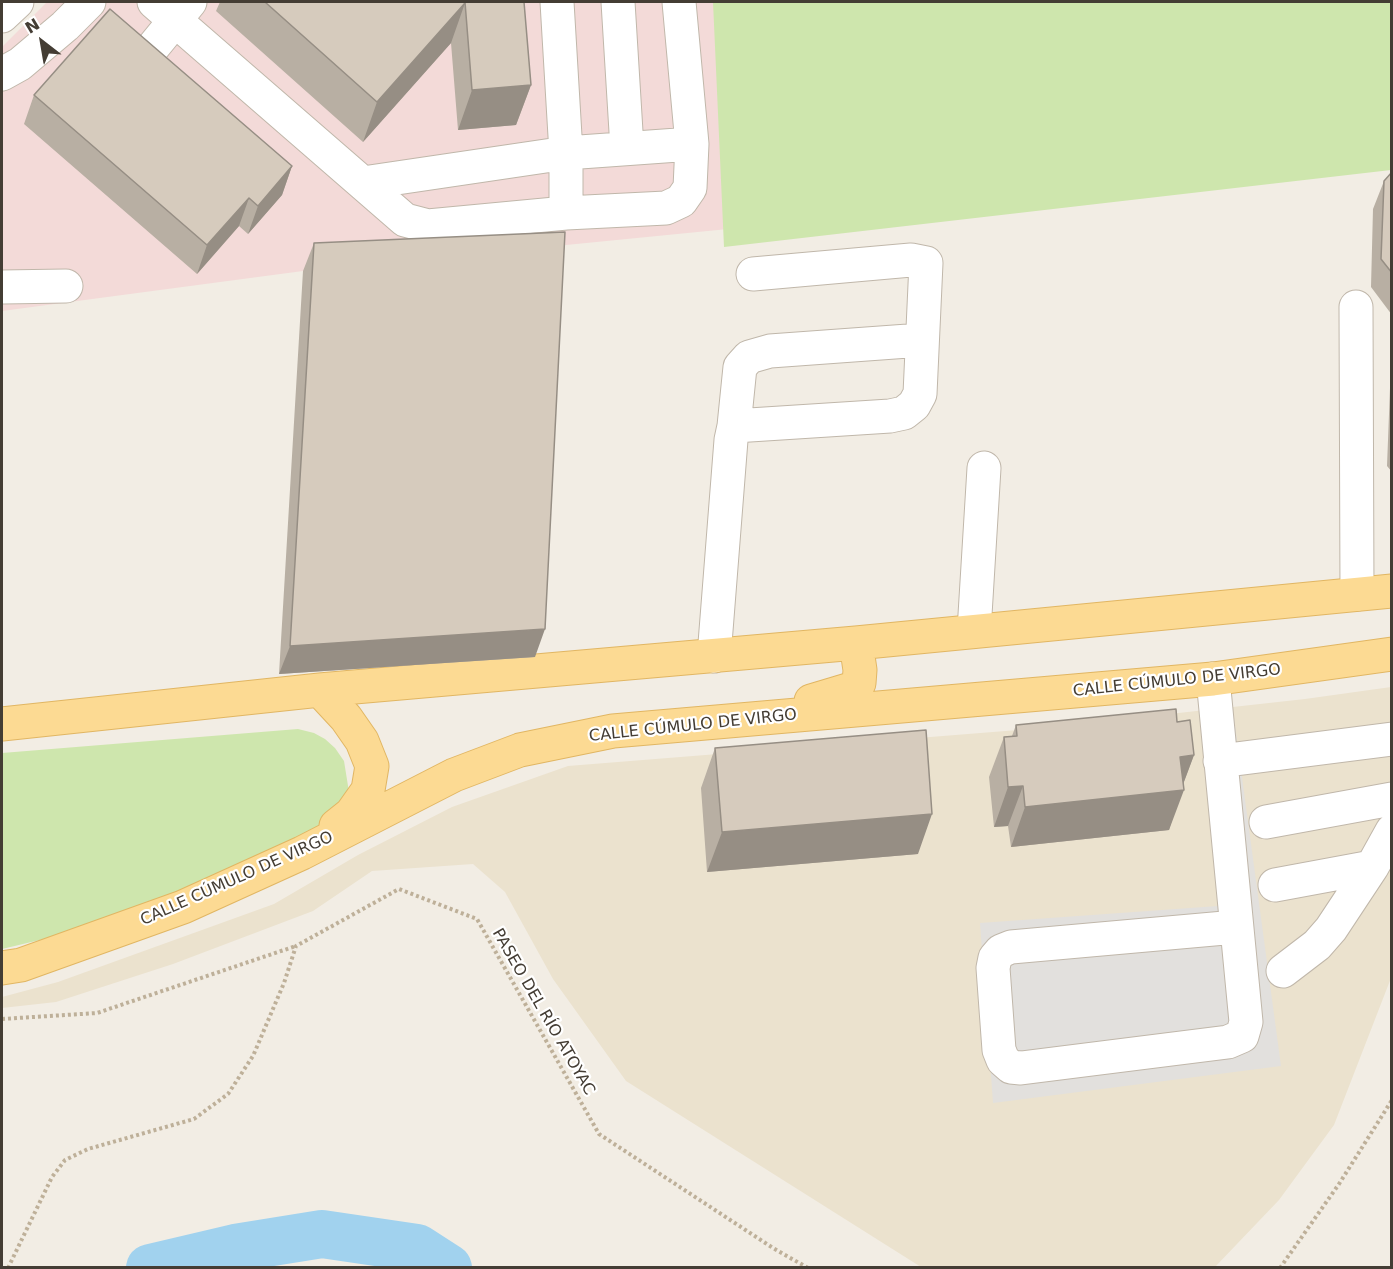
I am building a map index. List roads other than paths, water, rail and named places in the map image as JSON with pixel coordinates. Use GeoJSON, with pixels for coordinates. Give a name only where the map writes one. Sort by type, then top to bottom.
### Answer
{"type":"FeatureCollection","features":[{"type":"Feature","properties":{"kind":"main road"},"geometry":{"type":"LineString","coordinates":[[2,724],[320,690],[856,643],[1392,591]]}},
{"type":"Feature","properties":{"kind":"main road"},"geometry":{"type":"LineString","coordinates":[[752,718],[851,688],[859,682],[860,670],[856,643]]}},
{"type":"Feature","properties":{"kind":"main road","name":"CALLE CÚMULO DE VIRGO"},"geometry":{"type":"LineString","coordinates":[[2,968],[21,965],[183,907],[302,853],[454,775],[520,750],[613,731],[1040,696],[1213,679],[1392,654]]}},
{"type":"Feature","properties":{"kind":"main road"},"geometry":{"type":"LineString","coordinates":[[302,853],[351,814],[368,790],[372,766],[363,741],[346,718],[320,690]]}},
{"type":"Feature","properties":{"kind":"street"},"geometry":{"type":"LineString","coordinates":[[2,16],[17,2]]}},
{"type":"Feature","properties":{"kind":"street"},"geometry":{"type":"LineString","coordinates":[[2,74],[20,64],[65,26],[89,2]]}},
{"type":"Feature","properties":{"kind":"street"},"geometry":{"type":"LineString","coordinates":[[557,2],[566,153],[566,213]]}},
{"type":"Feature","properties":{"kind":"street"},"geometry":{"type":"LineString","coordinates":[[618,2],[627,148]]}},
{"type":"Feature","properties":{"kind":"street"},"geometry":{"type":"LineString","coordinates":[[140,63],[173,7],[405,220],[428,226],[566,213],[666,208],[681,201],[690,188],[692,144],[679,2]]}},
{"type":"Feature","properties":{"kind":"street"},"geometry":{"type":"LineString","coordinates":[[363,183],[566,153],[692,144]]}},
{"type":"Feature","properties":{"kind":"street"},"geometry":{"type":"LineString","coordinates":[[734,426],[890,416],[904,413],[915,405],[920,394],[926,263],[911,260],[753,274]]}},
{"type":"Feature","properties":{"kind":"street"},"geometry":{"type":"LineString","coordinates":[[2,287],[66,286]]}},
{"type":"Feature","properties":{"kind":"street"},"geometry":{"type":"LineString","coordinates":[[1356,307],[1357,594]]}},
{"type":"Feature","properties":{"kind":"street"},"geometry":{"type":"LineString","coordinates":[[714,656],[730,451],[740,366],[749,357],[770,351],[922,340]]}},
{"type":"Feature","properties":{"kind":"street"},"geometry":{"type":"LineString","coordinates":[[974,631],[984,468]]}},
{"type":"Feature","properties":{"kind":"street"},"geometry":{"type":"LineString","coordinates":[[1213,679],[1246,1022],[1242,1036],[1228,1042],[1021,1068],[1011,1066],[1003,1060],[999,1050],[993,968],[995,958],[1001,951],[1011,947],[1236,927]]}},
{"type":"Feature","properties":{"kind":"street"},"geometry":{"type":"LineString","coordinates":[[1220,761],[1392,738]]}},
{"type":"Feature","properties":{"kind":"street"},"geometry":{"type":"LineString","coordinates":[[1266,822],[1392,799]]}},
{"type":"Feature","properties":{"kind":"street"},"geometry":{"type":"LineString","coordinates":[[1283,971],[1317,945],[1331,929],[1372,867],[1392,831]]}},
{"type":"Feature","properties":{"kind":"street"},"geometry":{"type":"LineString","coordinates":[[1275,885],[1372,867]]}},
{"type":"Feature","properties":{"kind":"waterway"},"geometry":{"type":"LineString","coordinates":[[150,1268],[235,1248],[322,1234],[417,1248],[448,1268]]}}]}
